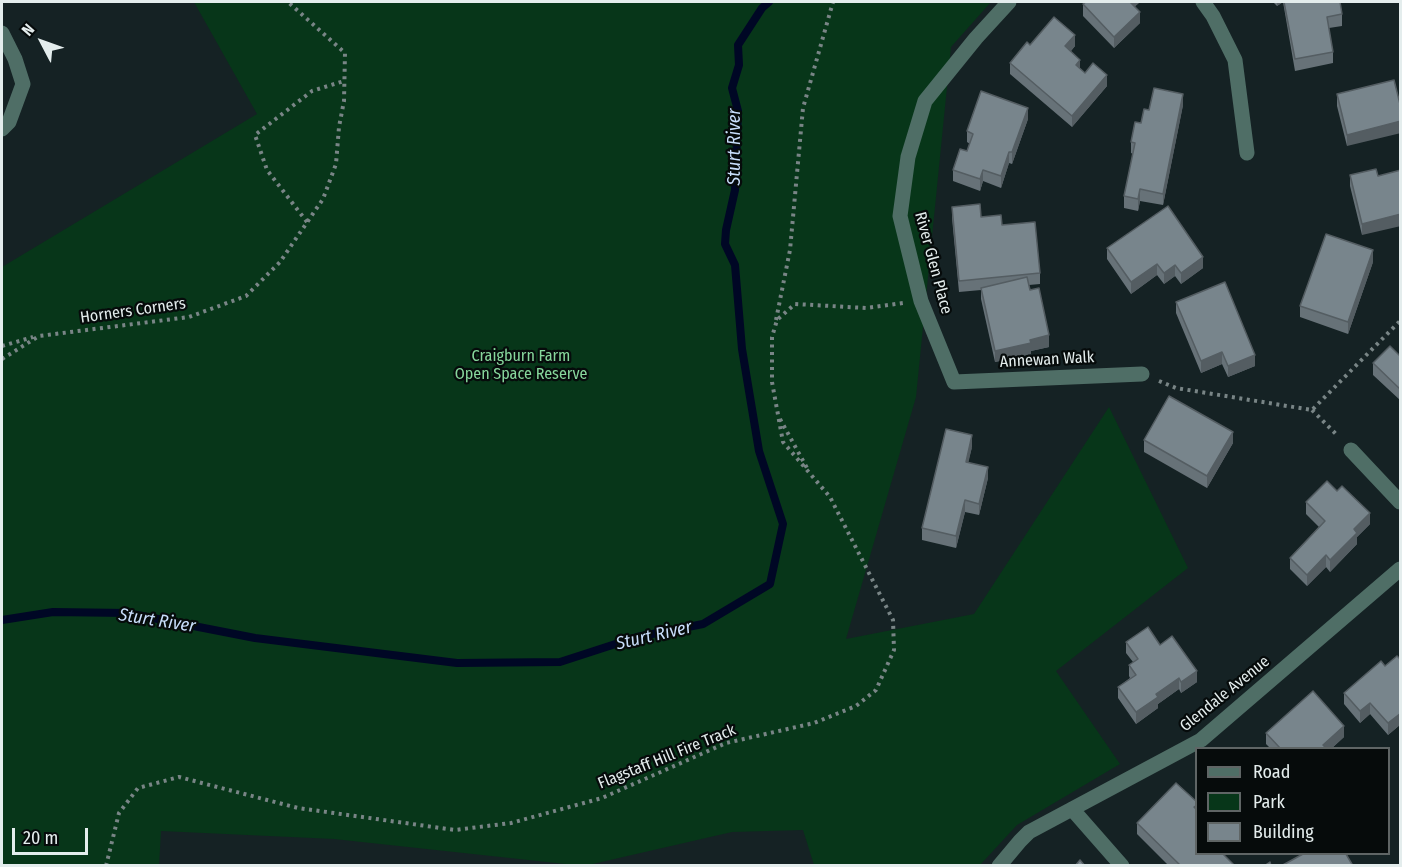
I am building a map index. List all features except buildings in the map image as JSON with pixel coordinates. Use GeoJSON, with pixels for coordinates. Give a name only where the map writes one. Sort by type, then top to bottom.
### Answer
{"type":"FeatureCollection","features":[{"type":"Feature","properties":{"kind":"street","name":"River Glen Place"},"geometry":{"type":"LineString","coordinates":[[954,382],[921,301],[900,216],[908,157],[925,101],[1008,2]]}},
{"type":"Feature","properties":{"kind":"street"},"geometry":{"type":"LineString","coordinates":[[1203,2],[1213,16],[1234,60],[1247,153]]}},
{"type":"Feature","properties":{"kind":"street"},"geometry":{"type":"LineString","coordinates":[[2,33],[15,59],[23,84],[9,122],[2,129]]}},
{"type":"Feature","properties":{"kind":"street","name":"Annewan Walk"},"geometry":{"type":"LineString","coordinates":[[954,382],[1142,374]]}},
{"type":"Feature","properties":{"kind":"street"},"geometry":{"type":"LineString","coordinates":[[1351,450],[1401,502]]}},
{"type":"Feature","properties":{"kind":"street","name":"Glendale Avenue"},"geometry":{"type":"LineString","coordinates":[[999,866],[1029,832],[1201,740],[1401,570]]}},
{"type":"Feature","properties":{"kind":"street"},"geometry":{"type":"LineString","coordinates":[[1072,809],[1122,866]]}},
{"type":"Feature","properties":{"kind":"path","name":"Horners Corners"},"geometry":{"type":"LineString","coordinates":[[2,359],[39,336],[189,317],[246,296],[280,262],[323,199],[336,164],[344,101],[345,53],[288,2]]}},
{"type":"Feature","properties":{"kind":"path"},"geometry":{"type":"LineString","coordinates":[[812,476],[780,418],[772,385],[772,343],[790,250],[803,108],[833,2]]}},
{"type":"Feature","properties":{"kind":"path"},"geometry":{"type":"LineString","coordinates":[[307,222],[267,170],[255,135],[312,91],[344,81]]}},
{"type":"Feature","properties":{"kind":"path","name":"Flagstaff Hill Fire Track"},"geometry":{"type":"LineString","coordinates":[[106,866],[119,813],[138,788],[180,777],[298,808],[455,830],[511,823],[602,798],[726,743],[814,723],[856,706],[876,690],[894,650],[893,620],[830,497],[783,442],[772,382],[772,337],[777,320],[795,304],[866,308],[921,301]]}},
{"type":"Feature","properties":{"kind":"path"},"geometry":{"type":"LineString","coordinates":[[1312,410],[1401,321]]}},
{"type":"Feature","properties":{"kind":"path"},"geometry":{"type":"LineString","coordinates":[[2,346],[39,336]]}},
{"type":"Feature","properties":{"kind":"path"},"geometry":{"type":"LineString","coordinates":[[1142,374],[1176,388],[1312,410],[1351,450]]}},
{"type":"Feature","properties":{"kind":"green space","name":"Craigburn Farm Open Space Reserve"},"geometry":{"type":"Polygon","coordinates":[[[194,2],[991,2],[951,47],[916,397],[846,639],[974,614],[1109,407],[1188,568],[1056,671],[1120,764],[1017,825],[980,865],[814,865],[803,830],[732,832],[584,866],[334,839],[161,831],[159,865],[2,865],[2,267],[257,114],[194,2]]]}},
{"type":"Feature","properties":{"kind":"waterway","name":"Sturt River"},"geometry":{"type":"LineString","coordinates":[[2,620],[53,612],[127,613],[255,638],[457,663],[560,662],[637,637],[703,624],[770,584],[783,524],[759,451],[742,349],[735,265],[725,244],[735,190],[738,111],[732,88],[739,65],[738,45],[762,8],[769,2]]}}]}
